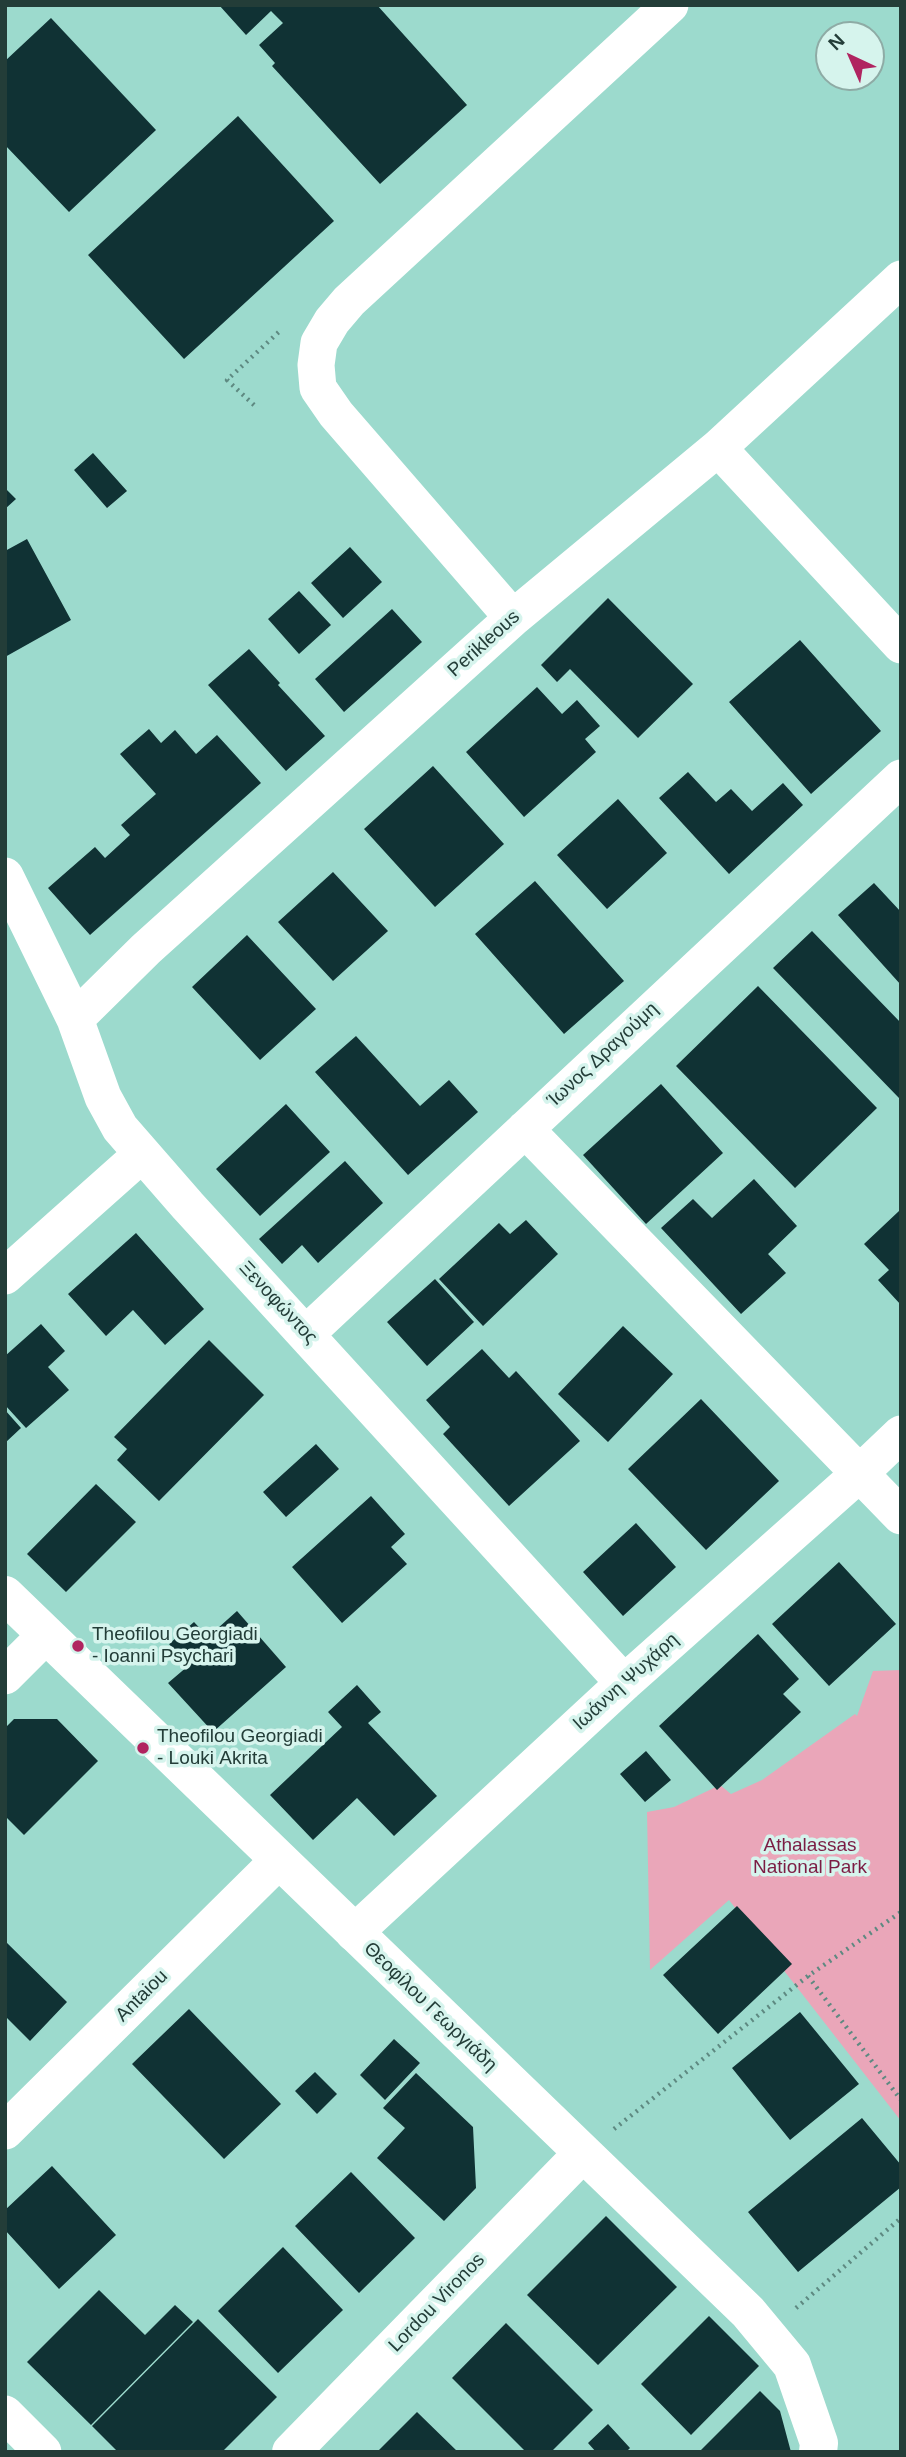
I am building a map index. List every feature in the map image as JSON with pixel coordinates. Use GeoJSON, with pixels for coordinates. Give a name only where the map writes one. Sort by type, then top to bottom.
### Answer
{"type":"FeatureCollection","features":[{"type":"Feature","properties":{"kind":"street"},"geometry":{"type":"LineString","coordinates":[[513,618],[336,414],[318,388],[316,365],[319,343],[349,300],[670,5]]}},
{"type":"Feature","properties":{"kind":"street","name":"Perikleous"},"geometry":{"type":"LineString","coordinates":[[75,1020],[146,949],[513,618],[718,449],[901,279]]}},
{"type":"Feature","properties":{"kind":"street"},"geometry":{"type":"LineString","coordinates":[[718,449],[901,645]]}},
{"type":"Feature","properties":{"kind":"street","name":"Ίωνος Δραγούμη"},"geometry":{"type":"LineString","coordinates":[[306,1334],[901,778]]}},
{"type":"Feature","properties":{"kind":"street","name":"Ξενοφώντος"},"geometry":{"type":"LineString","coordinates":[[5,876],[75,1020],[103,1097],[120,1128],[624,1683]]}},
{"type":"Feature","properties":{"kind":"street"},"geometry":{"type":"LineString","coordinates":[[525,1129],[901,1516]]}},
{"type":"Feature","properties":{"kind":"street"},"geometry":{"type":"LineString","coordinates":[[5,1276],[142,1154]]}},
{"type":"Feature","properties":{"kind":"street","name":"Ιωάννη Ψυχάρη"},"geometry":{"type":"LineString","coordinates":[[354,1933],[624,1683],[901,1434]]}},
{"type":"Feature","properties":{"kind":"street","name":"Θεοφίλου Γεωργιάδη"},"geometry":{"type":"LineString","coordinates":[[5,1595],[748,2312],[792,2365],[819,2447]]}},
{"type":"Feature","properties":{"kind":"street"},"geometry":{"type":"LineString","coordinates":[[5,1676],[46,1634]]}},
{"type":"Feature","properties":{"kind":"street","name":"Antaiou"},"geometry":{"type":"LineString","coordinates":[[5,2131],[279,1860]]}},
{"type":"Feature","properties":{"kind":"street","name":"Lordou Vironos"},"geometry":{"type":"LineString","coordinates":[[291,2452],[583,2154]]}},
{"type":"Feature","properties":{"kind":"street"},"geometry":{"type":"LineString","coordinates":[[5,2414],[43,2452]]}},
{"type":"Feature","properties":{"kind":"path"},"geometry":{"type":"LineString","coordinates":[[583,2154],[808,1976],[901,1912]]}},
{"type":"Feature","properties":{"kind":"path"},"geometry":{"type":"LineString","coordinates":[[808,1976],[901,2100]]}},
{"type":"Feature","properties":{"kind":"path"},"geometry":{"type":"LineString","coordinates":[[766,2334],[901,2218]]}},
{"type":"Feature","properties":{"kind":"green space","name":"Athalassas National Park"},"geometry":{"type":"Polygon","coordinates":[[[901,1670],[901,2121],[729,1900],[650,1970],[647,1812],[674,1807],[720,1785],[731,1794],[762,1780],[855,1714],[857,1716],[873,1671],[901,1670]]]}},
{"type":"Feature","properties":{"kind":"building"},"geometry":{"type":"Polygon","coordinates":[[[219,5],[377,5],[467,105],[380,184],[272,66],[275,63],[259,45],[283,23],[271,11],[246,35],[219,5]]]}},
{"type":"Feature","properties":{"kind":"building"},"geometry":{"type":"Polygon","coordinates":[[[51,18],[156,130],[69,212],[5,145],[5,61],[51,18]]]}},
{"type":"Feature","properties":{"kind":"building"},"geometry":{"type":"Polygon","coordinates":[[[238,116],[334,221],[184,359],[88,255],[238,116]]]}},
{"type":"Feature","properties":{"kind":"building"},"geometry":{"type":"Polygon","coordinates":[[[93,453],[127,491],[107,508],[74,470],[93,453]]]}},
{"type":"Feature","properties":{"kind":"building"},"geometry":{"type":"Polygon","coordinates":[[[5,488],[16,499],[5,509],[5,488]]]}},
{"type":"Feature","properties":{"kind":"building"},"geometry":{"type":"Polygon","coordinates":[[[27,539],[71,620],[5,657],[5,551],[27,539]]]}},
{"type":"Feature","properties":{"kind":"building"},"geometry":{"type":"Polygon","coordinates":[[[350,547],[382,582],[343,618],[311,583],[350,547]]]}},
{"type":"Feature","properties":{"kind":"building"},"geometry":{"type":"Polygon","coordinates":[[[299,591],[331,625],[299,654],[268,619],[299,591]]]}},
{"type":"Feature","properties":{"kind":"building"},"geometry":{"type":"Polygon","coordinates":[[[608,598],[693,684],[638,738],[570,669],[557,682],[541,665],[608,598]]]}},
{"type":"Feature","properties":{"kind":"building"},"geometry":{"type":"Polygon","coordinates":[[[392,609],[422,642],[344,712],[315,679],[392,609]]]}},
{"type":"Feature","properties":{"kind":"building"},"geometry":{"type":"Polygon","coordinates":[[[800,640],[881,731],[811,794],[729,702],[800,640]]]}},
{"type":"Feature","properties":{"kind":"building"},"geometry":{"type":"Polygon","coordinates":[[[249,649],[325,736],[286,771],[208,685],[249,649]]]}},
{"type":"Feature","properties":{"kind":"building"},"geometry":{"type":"Polygon","coordinates":[[[537,687],[562,714],[577,700],[600,726],[585,739],[596,752],[524,817],[466,752],[537,687]]]}},
{"type":"Feature","properties":{"kind":"building"},"geometry":{"type":"Polygon","coordinates":[[[149,729],[161,743],[175,730],[196,754],[217,735],[261,783],[90,935],[48,888],[95,847],[105,858],[130,835],[121,825],[156,794],[120,754],[149,729]]]}},
{"type":"Feature","properties":{"kind":"building"},"geometry":{"type":"Polygon","coordinates":[[[433,766],[504,844],[435,907],[364,829],[433,766]]]}},
{"type":"Feature","properties":{"kind":"building"},"geometry":{"type":"Polygon","coordinates":[[[688,772],[716,802],[731,789],[752,811],[783,783],[803,805],[729,874],[659,798],[688,772]]]}},
{"type":"Feature","properties":{"kind":"building"},"geometry":{"type":"Polygon","coordinates":[[[618,799],[667,853],[607,909],[557,855],[618,799]]]}},
{"type":"Feature","properties":{"kind":"building"},"geometry":{"type":"Polygon","coordinates":[[[333,872],[388,931],[333,981],[278,922],[333,872]]]}},
{"type":"Feature","properties":{"kind":"building"},"geometry":{"type":"Polygon","coordinates":[[[535,881],[624,981],[564,1034],[475,934],[535,881]]]}},
{"type":"Feature","properties":{"kind":"building"},"geometry":{"type":"Polygon","coordinates":[[[874,883],[901,912],[901,985],[838,915],[874,883]]]}},
{"type":"Feature","properties":{"kind":"building"},"geometry":{"type":"Polygon","coordinates":[[[812,931],[901,1023],[899,1098],[773,968],[812,931]]]}},
{"type":"Feature","properties":{"kind":"building"},"geometry":{"type":"Polygon","coordinates":[[[247,935],[316,1009],[260,1060],[192,987],[247,935]]]}},
{"type":"Feature","properties":{"kind":"building"},"geometry":{"type":"Polygon","coordinates":[[[758,986],[877,1108],[795,1188],[676,1066],[758,986]]]}},
{"type":"Feature","properties":{"kind":"building"},"geometry":{"type":"Polygon","coordinates":[[[356,1036],[420,1106],[449,1080],[478,1112],[408,1175],[315,1072],[356,1036]]]}},
{"type":"Feature","properties":{"kind":"building"},"geometry":{"type":"Polygon","coordinates":[[[661,1084],[723,1153],[646,1224],[583,1155],[661,1084]]]}},
{"type":"Feature","properties":{"kind":"building"},"geometry":{"type":"Polygon","coordinates":[[[286,1104],[330,1152],[260,1216],[216,1169],[286,1104]]]}},
{"type":"Feature","properties":{"kind":"building"},"geometry":{"type":"Polygon","coordinates":[[[345,1161],[383,1203],[318,1263],[302,1245],[282,1264],[259,1239],[345,1161]]]}},
{"type":"Feature","properties":{"kind":"building"},"geometry":{"type":"Polygon","coordinates":[[[754,1179],[797,1226],[768,1254],[786,1273],[741,1314],[661,1228],[693,1199],[712,1218],[754,1179]]]}},
{"type":"Feature","properties":{"kind":"building"},"geometry":{"type":"Polygon","coordinates":[[[899,1211],[901,1305],[878,1280],[889,1270],[864,1244],[899,1211]]]}},
{"type":"Feature","properties":{"kind":"building"},"geometry":{"type":"Polygon","coordinates":[[[526,1220],[558,1254],[483,1326],[439,1279],[499,1223],[510,1234],[526,1220]]]}},
{"type":"Feature","properties":{"kind":"building"},"geometry":{"type":"Polygon","coordinates":[[[136,1233],[204,1309],[165,1345],[133,1310],[106,1336],[68,1294],[136,1233]]]}},
{"type":"Feature","properties":{"kind":"building"},"geometry":{"type":"Polygon","coordinates":[[[435,1279],[474,1322],[427,1366],[387,1322],[435,1279]]]}},
{"type":"Feature","properties":{"kind":"building"},"geometry":{"type":"Polygon","coordinates":[[[41,1324],[65,1351],[48,1367],[69,1390],[26,1428],[5,1405],[5,1356],[41,1324]]]}},
{"type":"Feature","properties":{"kind":"building"},"geometry":{"type":"Polygon","coordinates":[[[623,1326],[673,1374],[608,1442],[558,1394],[623,1326]]]}},
{"type":"Feature","properties":{"kind":"building"},"geometry":{"type":"Polygon","coordinates":[[[209,1340],[264,1395],[159,1501],[117,1460],[127,1449],[114,1437],[209,1340]]]}},
{"type":"Feature","properties":{"kind":"building"},"geometry":{"type":"Polygon","coordinates":[[[482,1349],[509,1378],[516,1371],[580,1441],[509,1506],[443,1434],[450,1427],[426,1400],[482,1349]]]}},
{"type":"Feature","properties":{"kind":"building"},"geometry":{"type":"Polygon","coordinates":[[[701,1399],[779,1481],[706,1550],[628,1469],[701,1399]]]}},
{"type":"Feature","properties":{"kind":"building"},"geometry":{"type":"Polygon","coordinates":[[[5,1410],[21,1428],[5,1443],[5,1410]]]}},
{"type":"Feature","properties":{"kind":"building"},"geometry":{"type":"Polygon","coordinates":[[[316,1444],[339,1469],[286,1517],[263,1492],[316,1444]]]}},
{"type":"Feature","properties":{"kind":"building"},"geometry":{"type":"Polygon","coordinates":[[[96,1484],[136,1522],[66,1592],[27,1554],[96,1484]]]}},
{"type":"Feature","properties":{"kind":"building"},"geometry":{"type":"Polygon","coordinates":[[[371,1496],[405,1534],[391,1547],[407,1564],[342,1623],[292,1567],[371,1496]]]}},
{"type":"Feature","properties":{"kind":"building"},"geometry":{"type":"Polygon","coordinates":[[[636,1523],[676,1567],[623,1616],[583,1572],[636,1523]]]}},
{"type":"Feature","properties":{"kind":"building"},"geometry":{"type":"Polygon","coordinates":[[[839,1562],[896,1624],[829,1686],[772,1624],[839,1562]]]}},
{"type":"Feature","properties":{"kind":"building"},"geometry":{"type":"Polygon","coordinates":[[[237,1611],[286,1667],[213,1732],[168,1683],[188,1666],[169,1644],[194,1622],[208,1637],[237,1611]]]}},
{"type":"Feature","properties":{"kind":"building"},"geometry":{"type":"Polygon","coordinates":[[[758,1634],[799,1679],[783,1694],[801,1712],[717,1790],[659,1726],[758,1634]]]}},
{"type":"Feature","properties":{"kind":"building"},"geometry":{"type":"Polygon","coordinates":[[[357,1685],[381,1712],[368,1723],[437,1796],[394,1836],[357,1798],[313,1840],[270,1795],[342,1727],[328,1712],[357,1685]]]}},
{"type":"Feature","properties":{"kind":"building"},"geometry":{"type":"Polygon","coordinates":[[[14,1719],[57,1719],[98,1761],[24,1835],[5,1816],[5,1728],[14,1719]]]}},
{"type":"Feature","properties":{"kind":"building"},"geometry":{"type":"Polygon","coordinates":[[[646,1751],[671,1780],[645,1802],[620,1774],[646,1751]]]}},
{"type":"Feature","properties":{"kind":"building"},"geometry":{"type":"Polygon","coordinates":[[[737,1906],[792,1964],[718,2034],[663,1975],[737,1906]]]}},
{"type":"Feature","properties":{"kind":"building"},"geometry":{"type":"Polygon","coordinates":[[[5,1941],[67,2002],[30,2041],[5,2016],[5,1941]]]}},
{"type":"Feature","properties":{"kind":"building"},"geometry":{"type":"Polygon","coordinates":[[[189,2009],[281,2104],[224,2159],[132,2064],[189,2009]]]}},
{"type":"Feature","properties":{"kind":"building"},"geometry":{"type":"Polygon","coordinates":[[[800,2012],[859,2084],[790,2140],[732,2068],[800,2012]]]}},
{"type":"Feature","properties":{"kind":"building"},"geometry":{"type":"Polygon","coordinates":[[[394,2039],[420,2063],[385,2100],[360,2075],[394,2039]]]}},
{"type":"Feature","properties":{"kind":"building"},"geometry":{"type":"Polygon","coordinates":[[[315,2072],[337,2094],[317,2114],[295,2091],[315,2072]]]}},
{"type":"Feature","properties":{"kind":"building"},"geometry":{"type":"Polygon","coordinates":[[[416,2073],[473,2127],[476,2188],[444,2221],[377,2158],[405,2128],[383,2108],[416,2073]]]}},
{"type":"Feature","properties":{"kind":"building"},"geometry":{"type":"Polygon","coordinates":[[[862,2118],[901,2165],[901,2187],[798,2272],[748,2212],[862,2118]]]}},
{"type":"Feature","properties":{"kind":"building"},"geometry":{"type":"Polygon","coordinates":[[[52,2166],[116,2235],[59,2289],[5,2230],[5,2210],[52,2166]]]}},
{"type":"Feature","properties":{"kind":"building"},"geometry":{"type":"Polygon","coordinates":[[[351,2172],[415,2238],[359,2293],[295,2226],[351,2172]]]}},
{"type":"Feature","properties":{"kind":"building"},"geometry":{"type":"Polygon","coordinates":[[[606,2216],[677,2287],[598,2365],[527,2295],[606,2216]]]}},
{"type":"Feature","properties":{"kind":"building"},"geometry":{"type":"Polygon","coordinates":[[[283,2247],[343,2310],[278,2373],[218,2311],[283,2247]]]}},
{"type":"Feature","properties":{"kind":"building"},"geometry":{"type":"Polygon","coordinates":[[[99,2290],[145,2335],[175,2305],[193,2322],[91,2425],[27,2362],[99,2290]]]}},
{"type":"Feature","properties":{"kind":"building"},"geometry":{"type":"Polygon","coordinates":[[[709,2316],[759,2366],[691,2435],[641,2384],[709,2316]]]}},
{"type":"Feature","properties":{"kind":"building"},"geometry":{"type":"Polygon","coordinates":[[[198,2319],[277,2397],[222,2452],[118,2452],[92,2426],[198,2319]]]}},
{"type":"Feature","properties":{"kind":"building"},"geometry":{"type":"Polygon","coordinates":[[[506,2323],[593,2410],[551,2452],[526,2452],[452,2378],[506,2323]]]}},
{"type":"Feature","properties":{"kind":"building"},"geometry":{"type":"Polygon","coordinates":[[[760,2391],[780,2411],[791,2452],[699,2452],[760,2391]]]}},
{"type":"Feature","properties":{"kind":"building"},"geometry":{"type":"Polygon","coordinates":[[[417,2412],[458,2452],[377,2452],[417,2412]]]}},
{"type":"Feature","properties":{"kind":"building"},"geometry":{"type":"Polygon","coordinates":[[[608,2424],[630,2448],[626,2452],[596,2452],[588,2443],[608,2424]]]}},
{"type":"Feature","properties":{"kind":"place","name":"Theofilou Georgiadi - Ioanni Psychari"},"geometry":{"type":"Point","coordinates":[78,1646]}},
{"type":"Feature","properties":{"kind":"place","name":"Theofilou Georgiadi - Louki Akrita"},"geometry":{"type":"Point","coordinates":[143,1748]}}]}
